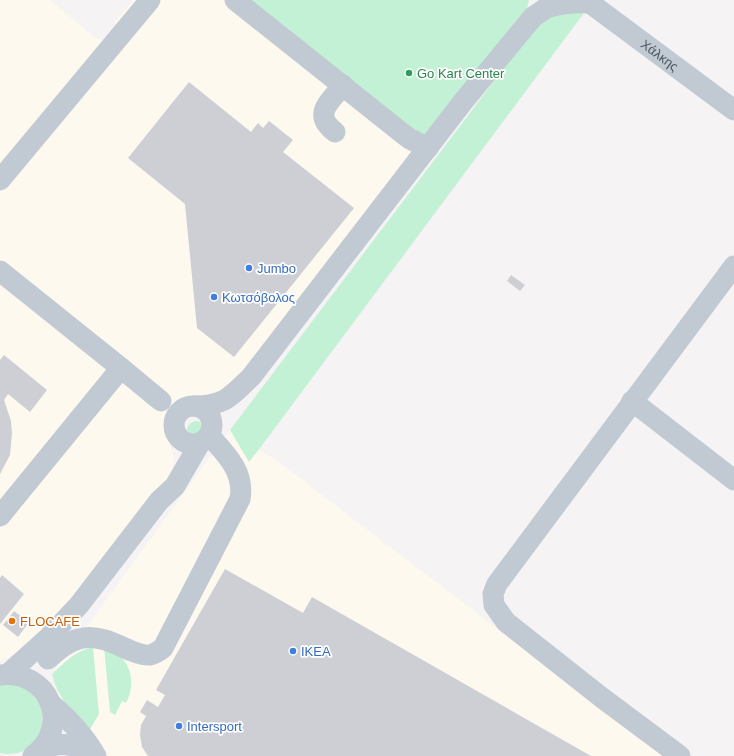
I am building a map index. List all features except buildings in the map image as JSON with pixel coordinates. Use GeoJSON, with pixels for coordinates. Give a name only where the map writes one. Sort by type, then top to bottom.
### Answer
{"type":"FeatureCollection","features":[{"type":"Feature","properties":{"kind":"street"},"geometry":{"type":"LineString","coordinates":[[0,180],[150,0]]}},
{"type":"Feature","properties":{"kind":"street"},"geometry":{"type":"LineString","coordinates":[[235,0],[410,139],[428,148]]}},
{"type":"Feature","properties":{"kind":"street"},"geometry":{"type":"LineString","coordinates":[[182,418],[218,404],[237,391],[251,377],[462,103],[542,6],[588,1]]}},
{"type":"Feature","properties":{"kind":"street","name":"Χάλκης"},"geometry":{"type":"LineString","coordinates":[[588,1],[734,110]]}},
{"type":"Feature","properties":{"kind":"street"},"geometry":{"type":"LineString","coordinates":[[336,132],[326,124],[323,115],[326,106],[343,85]]}},
{"type":"Feature","properties":{"kind":"street"},"geometry":{"type":"LineString","coordinates":[[680,756],[601,697],[506,622],[494,605],[493,594],[496,584],[734,266]]}},
{"type":"Feature","properties":{"kind":"street"},"geometry":{"type":"LineString","coordinates":[[0,271],[161,401],[171,404],[182,418],[184,441],[189,444],[207,434]]}},
{"type":"Feature","properties":{"kind":"street"},"geometry":{"type":"LineString","coordinates":[[0,516],[121,368]]}},
{"type":"Feature","properties":{"kind":"street"},"geometry":{"type":"LineString","coordinates":[[159,501],[175,486],[207,434],[236,403],[246,389],[251,377]]}},
{"type":"Feature","properties":{"kind":"street"},"geometry":{"type":"LineString","coordinates":[[632,401],[734,480]]}},
{"type":"Feature","properties":{"kind":"street"},"geometry":{"type":"LineString","coordinates":[[182,418],[205,410],[209,414],[207,434]]}},
{"type":"Feature","properties":{"kind":"street"},"geometry":{"type":"LineString","coordinates":[[37,753],[46,743],[52,729],[53,714],[43,676],[44,667],[80,605],[159,501],[175,471],[178,462],[178,447],[182,418]]}},
{"type":"Feature","properties":{"kind":"street"},"geometry":{"type":"LineString","coordinates":[[48,659],[64,646],[78,639],[88,637],[109,641],[138,654],[149,655],[156,653],[163,648],[240,499],[242,490],[238,472],[224,451],[207,434]]}},
{"type":"Feature","properties":{"kind":"street"},"geometry":{"type":"LineString","coordinates":[[4,675],[49,637],[80,605]]}},
{"type":"Feature","properties":{"kind":"street"},"geometry":{"type":"LineString","coordinates":[[4,675],[22,676],[34,682],[87,741],[95,754]]}},
{"type":"Feature","properties":{"kind":"street"},"geometry":{"type":"LineString","coordinates":[[37,753],[50,746],[69,744],[95,754]]}},
{"type":"Feature","properties":{"kind":"shaded area"},"geometry":{"type":"Polygon","coordinates":[[[0,0],[50,0],[94,37],[101,40],[107,39],[117,27],[115,22],[133,0],[249,0],[422,139],[239,384],[190,403],[181,404],[171,410],[167,432],[174,461],[171,473],[89,583],[22,651],[0,662],[0,0]]]}},
{"type":"Feature","properties":{"kind":"shaded area"},"geometry":{"type":"Polygon","coordinates":[[[230,430],[280,463],[664,756],[91,756],[72,714],[59,695],[52,674],[230,430]]]}},
{"type":"Feature","properties":{"kind":"green space","name":"Go Kart Center"},"geometry":{"type":"Polygon","coordinates":[[[249,0],[529,0],[527,9],[425,139],[249,0]]]}},
{"type":"Feature","properties":{"kind":"green space"},"geometry":{"type":"Polygon","coordinates":[[[587,9],[249,462],[230,430],[535,27],[545,18],[587,9]]]}},
{"type":"Feature","properties":{"kind":"green space"},"geometry":{"type":"Polygon","coordinates":[[[195,421],[201,422],[205,429],[194,439],[191,437],[187,429],[189,424],[195,421]]]}},
{"type":"Feature","properties":{"kind":"green space"},"geometry":{"type":"Polygon","coordinates":[[[93,647],[99,714],[89,731],[66,705],[58,691],[52,674],[76,654],[93,647]]]}},
{"type":"Feature","properties":{"kind":"green space"},"geometry":{"type":"Polygon","coordinates":[[[104,647],[118,654],[123,659],[127,665],[131,677],[131,690],[129,697],[126,703],[122,701],[115,715],[110,712],[104,647]]]}},
{"type":"Feature","properties":{"kind":"green space"},"geometry":{"type":"Polygon","coordinates":[[[7,683],[28,689],[42,706],[43,729],[29,748],[18,753],[6,754],[0,753],[0,685],[7,683]]]}},
{"type":"Feature","properties":{"kind":"place","name":"Go Kart Center"},"geometry":{"type":"Point","coordinates":[409,73]}},
{"type":"Feature","properties":{"kind":"place","name":"Jumbo"},"geometry":{"type":"Point","coordinates":[249,268]}},
{"type":"Feature","properties":{"kind":"place","name":"Κωτσόβολος"},"geometry":{"type":"Point","coordinates":[214,297]}},
{"type":"Feature","properties":{"kind":"place","name":"FLOCAFE"},"geometry":{"type":"Point","coordinates":[12,621]}},
{"type":"Feature","properties":{"kind":"place","name":"ΙΚΕΑ"},"geometry":{"type":"Point","coordinates":[293,651]}},
{"type":"Feature","properties":{"kind":"place","name":"Intersport"},"geometry":{"type":"Point","coordinates":[179,726]}}]}
